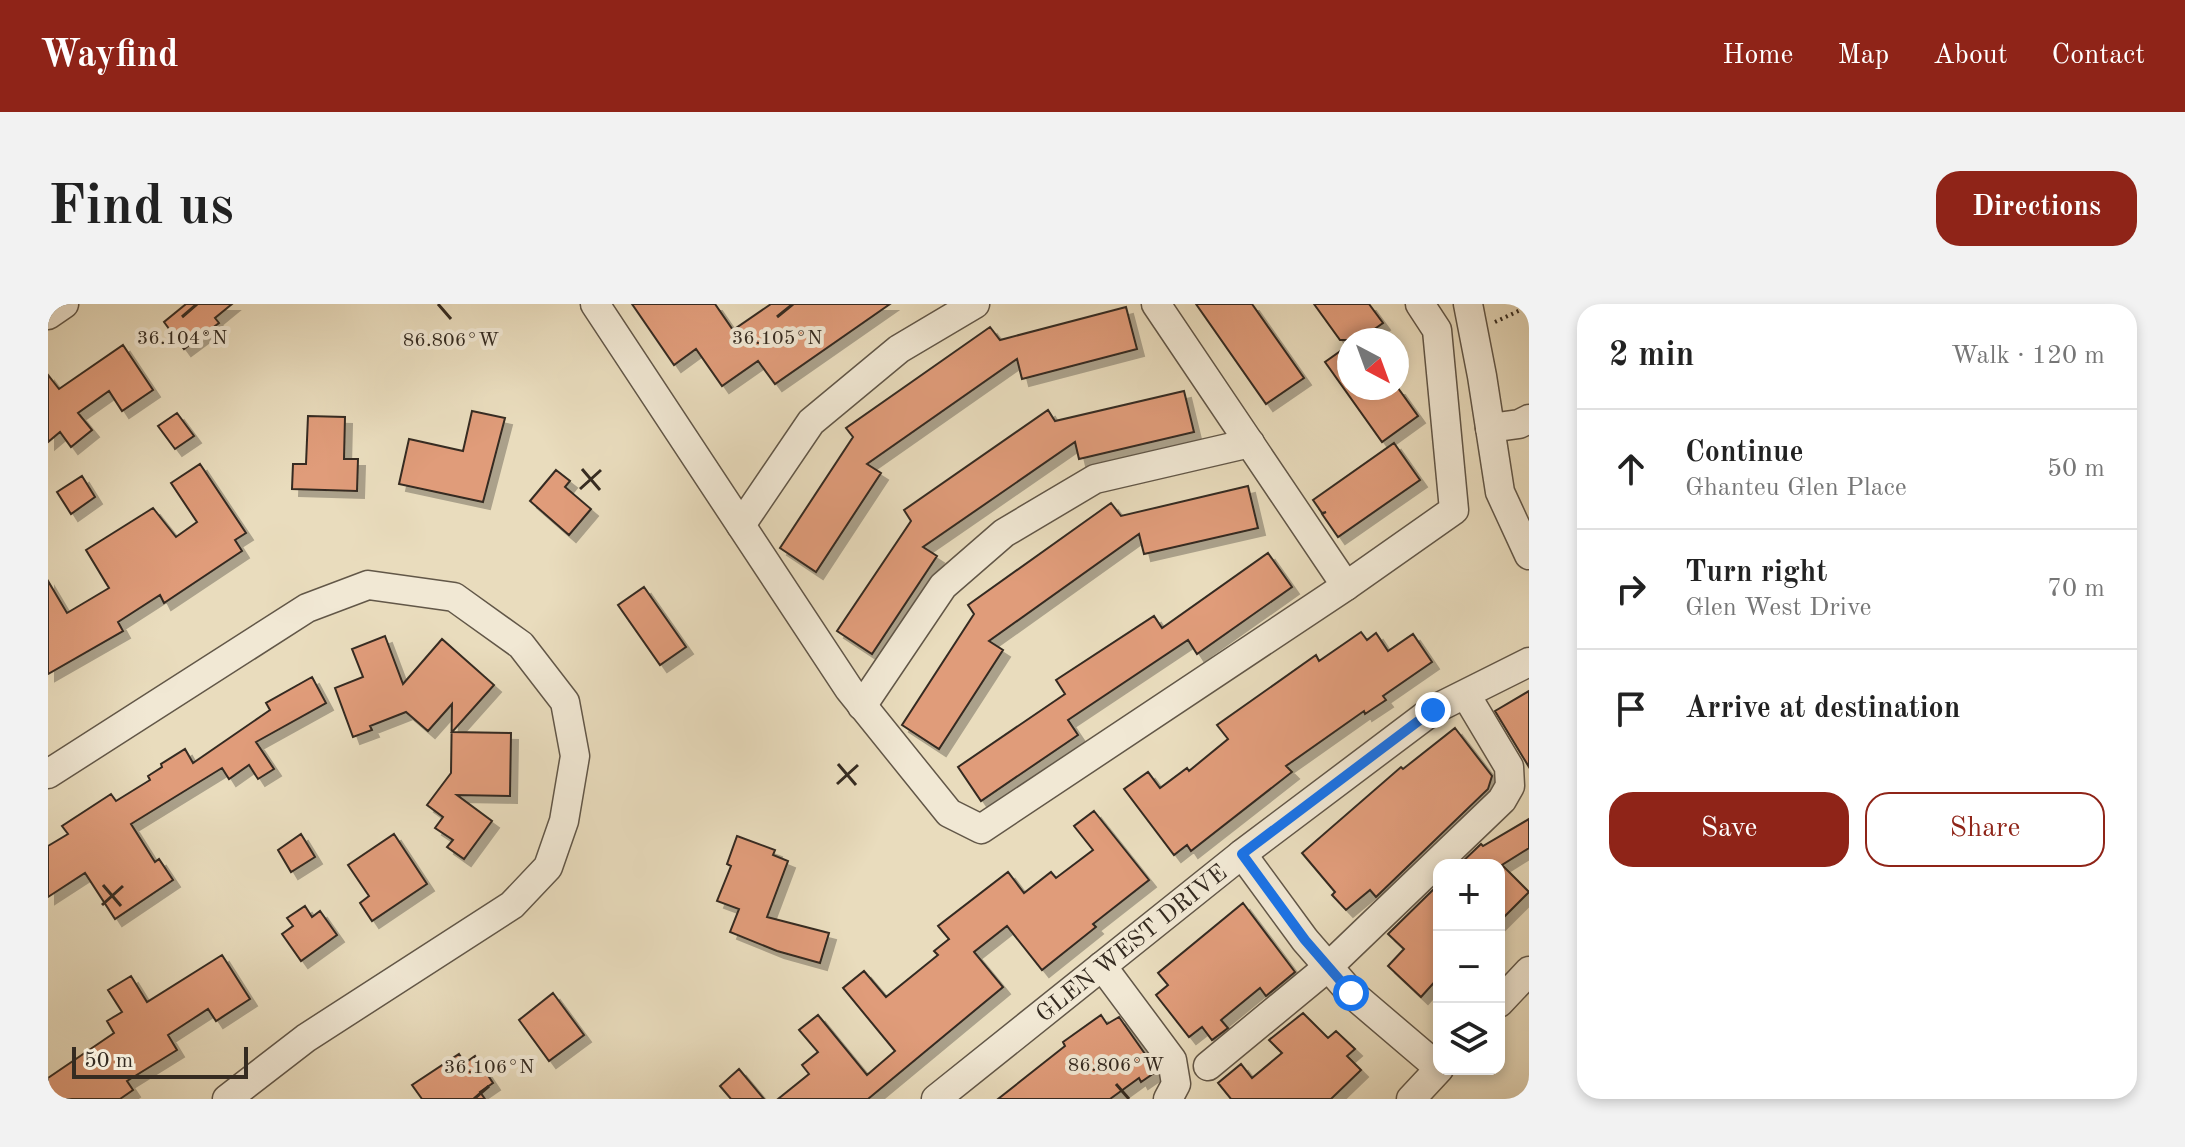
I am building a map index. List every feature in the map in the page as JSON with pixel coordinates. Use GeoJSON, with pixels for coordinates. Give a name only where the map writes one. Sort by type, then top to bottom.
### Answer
{"type":"FeatureCollection","features":[{"type":"Feature","properties":{"kind":"street"},"geometry":{"type":"LineString","coordinates":[[48,315],[64,304]]}},
{"type":"Feature","properties":{"kind":"street"},"geometry":{"type":"LineString","coordinates":[[595,304],[849,689],[949,813],[981,829],[1346,586],[1454,510],[1437,330],[1420,304]]}},
{"type":"Feature","properties":{"kind":"street"},"geometry":{"type":"LineString","coordinates":[[741,525],[811,422],[899,349],[975,304]]}},
{"type":"Feature","properties":{"kind":"street"},"geometry":{"type":"LineString","coordinates":[[1156,304],[1346,586]]}},
{"type":"Feature","properties":{"kind":"street"},"geometry":{"type":"LineString","coordinates":[[1468,304],[1500,492],[1529,555]]}},
{"type":"Feature","properties":{"kind":"street"},"geometry":{"type":"LineString","coordinates":[[1490,428],[1519,424],[1529,419]]}},
{"type":"Feature","properties":{"kind":"street"},"geometry":{"type":"LineString","coordinates":[[862,706],[943,586],[1004,533],[1095,479],[1250,443]]}},
{"type":"Feature","properties":{"kind":"street"},"geometry":{"type":"LineString","coordinates":[[48,774],[307,608],[368,585],[454,597],[521,645],[565,702],[575,756],[564,821],[548,867],[512,905],[306,1038],[227,1099]]}},
{"type":"Feature","properties":{"kind":"street","name":"GLEN WEST DRIVE"},"geometry":{"type":"LineString","coordinates":[[936,1099],[1242,854],[1433,710],[1529,662]]}},
{"type":"Feature","properties":{"kind":"street"},"geometry":{"type":"LineString","coordinates":[[1208,1066],[1328,967],[1502,800],[1510,786],[1509,767],[1466,695]]}},
{"type":"Feature","properties":{"kind":"street"},"geometry":{"type":"LineString","coordinates":[[1242,854],[1305,940],[1351,993],[1433,1063]]}},
{"type":"Feature","properties":{"kind":"street"},"geometry":{"type":"LineString","coordinates":[[1102,966],[1172,1060],[1176,1084],[1168,1099]]}},
{"type":"Feature","properties":{"kind":"street"},"geometry":{"type":"LineString","coordinates":[[1505,997],[1529,971]]}},
{"type":"Feature","properties":{"kind":"street"},"geometry":{"type":"LineString","coordinates":[[1411,1099],[1433,1075]]}},
{"type":"Feature","properties":{"kind":"path"},"geometry":{"type":"LineString","coordinates":[[1492,323],[1529,306]]}},
{"type":"Feature","properties":{"kind":"building"},"geometry":{"type":"Polygon","coordinates":[[[186,304],[232,304],[215,318],[219,323],[184,349],[164,322],[186,304]]]}},
{"type":"Feature","properties":{"kind":"building"},"geometry":{"type":"Polygon","coordinates":[[[632,304],[715,304],[733,330],[771,304],[890,304],[775,384],[758,361],[722,386],[696,349],[674,365],[632,304]]]}},
{"type":"Feature","properties":{"kind":"building"},"geometry":{"type":"Polygon","coordinates":[[[1196,304],[1252,304],[1304,378],[1266,404],[1196,304]]]}},
{"type":"Feature","properties":{"kind":"building"},"geometry":{"type":"Polygon","coordinates":[[[1314,304],[1369,304],[1383,323],[1376,328],[1337,328],[1337,336],[1314,304]]]}},
{"type":"Feature","properties":{"kind":"building"},"geometry":{"type":"Polygon","coordinates":[[[1126,307],[1137,349],[1022,379],[1017,359],[867,464],[881,473],[816,572],[780,548],[853,437],[846,428],[990,327],[1000,340],[1126,307]]]}},
{"type":"Feature","properties":{"kind":"building"},"geometry":{"type":"Polygon","coordinates":[[[123,345],[153,390],[122,411],[109,391],[78,413],[92,430],[71,447],[60,432],[48,442],[48,375],[59,389],[123,345]]]}},
{"type":"Feature","properties":{"kind":"building"},"geometry":{"type":"Polygon","coordinates":[[[1337,354],[1337,379],[1325,362],[1337,354]]]}},
{"type":"Feature","properties":{"kind":"building"},"geometry":{"type":"Polygon","coordinates":[[[1184,391],[1194,432],[1079,459],[1075,442],[923,547],[937,556],[872,654],[837,631],[911,521],[904,510],[1048,410],[1055,421],[1184,391]]]}},
{"type":"Feature","properties":{"kind":"building"},"geometry":{"type":"Polygon","coordinates":[[[1352,400],[1407,400],[1418,416],[1382,442],[1352,400]]]}},
{"type":"Feature","properties":{"kind":"building"},"geometry":{"type":"Polygon","coordinates":[[[472,411],[505,418],[483,502],[399,484],[409,439],[463,451],[472,411]]]}},
{"type":"Feature","properties":{"kind":"building"},"geometry":{"type":"Polygon","coordinates":[[[177,413],[194,436],[175,449],[158,426],[177,413]]]}},
{"type":"Feature","properties":{"kind":"building"},"geometry":{"type":"Polygon","coordinates":[[[308,416],[345,417],[344,459],[358,459],[357,491],[292,489],[293,464],[306,464],[308,416]]]}},
{"type":"Feature","properties":{"kind":"building"},"geometry":{"type":"Polygon","coordinates":[[[1394,443],[1420,480],[1338,537],[1322,514],[1326,512],[1322,513],[1313,500],[1394,443]]]}},
{"type":"Feature","properties":{"kind":"building"},"geometry":{"type":"Polygon","coordinates":[[[200,464],[246,533],[235,540],[242,551],[164,603],[160,595],[118,622],[123,631],[48,674],[48,581],[67,613],[109,588],[86,550],[153,508],[176,537],[197,522],[171,483],[200,464]]]}},
{"type":"Feature","properties":{"kind":"building"},"geometry":{"type":"Polygon","coordinates":[[[556,470],[570,481],[565,487],[591,509],[569,535],[530,501],[556,470]]]}},
{"type":"Feature","properties":{"kind":"building"},"geometry":{"type":"Polygon","coordinates":[[[82,476],[95,497],[71,514],[57,492],[82,476]]]}},
{"type":"Feature","properties":{"kind":"building"},"geometry":{"type":"Polygon","coordinates":[[[1248,486],[1258,528],[1144,554],[1139,534],[989,641],[1003,650],[939,749],[902,725],[974,614],[968,605],[1111,503],[1121,516],[1248,486]]]}},
{"type":"Feature","properties":{"kind":"building"},"geometry":{"type":"Polygon","coordinates":[[[1268,553],[1292,587],[1197,654],[1188,640],[1068,720],[1078,735],[981,801],[958,767],[1065,694],[1056,680],[1154,616],[1162,628],[1268,553]]]}},
{"type":"Feature","properties":{"kind":"building"},"geometry":{"type":"Polygon","coordinates":[[[644,587],[686,647],[660,665],[618,605],[644,587]]]}},
{"type":"Feature","properties":{"kind":"building"},"geometry":{"type":"Polygon","coordinates":[[[1361,632],[1367,640],[1376,633],[1388,651],[1413,634],[1432,662],[1383,696],[1386,700],[1365,714],[1364,711],[1286,766],[1292,772],[1191,851],[1187,845],[1174,855],[1124,789],[1148,772],[1160,788],[1187,768],[1189,771],[1228,739],[1217,725],[1316,655],[1319,661],[1361,632]]]}},
{"type":"Feature","properties":{"kind":"building"},"geometry":{"type":"Polygon","coordinates":[[[385,636],[403,684],[442,639],[494,685],[452,732],[511,733],[510,796],[457,795],[492,821],[464,859],[447,847],[453,840],[435,828],[443,817],[427,805],[451,773],[452,704],[428,731],[406,712],[370,726],[372,730],[353,737],[335,688],[363,677],[352,649],[385,636]]]}},
{"type":"Feature","properties":{"kind":"building"},"geometry":{"type":"Polygon","coordinates":[[[312,677],[326,703],[256,742],[274,769],[258,779],[249,765],[229,779],[222,768],[131,824],[155,862],[159,859],[173,880],[115,919],[85,873],[48,897],[48,846],[68,834],[62,826],[111,794],[116,801],[150,780],[148,776],[162,767],[161,764],[185,749],[193,763],[270,710],[266,703],[312,677]]]}},
{"type":"Feature","properties":{"kind":"building"},"geometry":{"type":"Polygon","coordinates":[[[1529,691],[1529,767],[1495,711],[1529,691]]]}},
{"type":"Feature","properties":{"kind":"building"},"geometry":{"type":"Polygon","coordinates":[[[1455,728],[1492,776],[1488,789],[1376,897],[1370,890],[1346,910],[1302,853],[1401,767],[1403,769],[1455,728]]]}},
{"type":"Feature","properties":{"kind":"building"},"geometry":{"type":"Polygon","coordinates":[[[1094,811],[1149,880],[1042,970],[1007,926],[974,952],[1003,987],[868,1099],[778,1099],[809,1074],[802,1065],[818,1052],[799,1030],[818,1015],[867,1075],[895,1051],[843,988],[864,971],[886,997],[938,955],[934,951],[949,939],[938,926],[1008,872],[1024,893],[1051,872],[1056,878],[1093,850],[1074,826],[1094,811]]]}},
{"type":"Feature","properties":{"kind":"building"},"geometry":{"type":"Polygon","coordinates":[[[1529,819],[1529,848],[1505,863],[1505,859],[1465,859],[1481,844],[1483,846],[1529,819]]]}},
{"type":"Feature","properties":{"kind":"building"},"geometry":{"type":"Polygon","coordinates":[[[301,834],[315,857],[291,872],[278,850],[301,834]]]}},
{"type":"Feature","properties":{"kind":"building"},"geometry":{"type":"Polygon","coordinates":[[[394,834],[427,884],[372,921],[360,903],[369,896],[348,865],[394,834]]]}},
{"type":"Feature","properties":{"kind":"building"},"geometry":{"type":"Polygon","coordinates":[[[737,836],[775,850],[773,855],[788,861],[767,917],[829,933],[820,963],[777,951],[730,932],[739,909],[717,901],[731,866],[727,864],[737,836]]]}},
{"type":"Feature","properties":{"kind":"building"},"geometry":{"type":"Polygon","coordinates":[[[1505,868],[1529,892],[1505,916],[1505,868]]]}},
{"type":"Feature","properties":{"kind":"building"},"geometry":{"type":"Polygon","coordinates":[[[1433,890],[1433,984],[1421,997],[1388,966],[1404,949],[1388,934],[1433,890]]]}},
{"type":"Feature","properties":{"kind":"building"},"geometry":{"type":"Polygon","coordinates":[[[1243,903],[1295,972],[1266,996],[1260,988],[1221,1020],[1228,1028],[1212,1040],[1202,1027],[1189,1037],[1156,995],[1168,985],[1158,973],[1243,903]]]}},
{"type":"Feature","properties":{"kind":"building"},"geometry":{"type":"Polygon","coordinates":[[[305,906],[312,917],[320,911],[337,935],[301,961],[282,934],[293,926],[287,918],[305,906]]]}},
{"type":"Feature","properties":{"kind":"building"},"geometry":{"type":"Polygon","coordinates":[[[222,955],[250,999],[216,1021],[208,1009],[168,1035],[177,1050],[127,1081],[133,1090],[120,1099],[48,1099],[48,1078],[114,1033],[107,1021],[122,1012],[108,990],[131,976],[147,1002],[222,955]]]}},
{"type":"Feature","properties":{"kind":"building"},"geometry":{"type":"Polygon","coordinates":[[[553,993],[584,1035],[549,1061],[519,1020],[553,993]]]}},
{"type":"Feature","properties":{"kind":"building"},"geometry":{"type":"Polygon","coordinates":[[[1303,1013],[1328,1038],[1336,1031],[1355,1049],[1347,1056],[1361,1070],[1331,1099],[1231,1099],[1218,1083],[1241,1064],[1252,1078],[1282,1053],[1269,1040],[1303,1013]]]}},
{"type":"Feature","properties":{"kind":"building"},"geometry":{"type":"Polygon","coordinates":[[[1101,1015],[1107,1024],[1119,1017],[1157,1071],[1141,1082],[1139,1078],[1110,1099],[998,1099],[1065,1046],[1063,1042],[1101,1015]]]}},
{"type":"Feature","properties":{"kind":"building"},"geometry":{"type":"Polygon","coordinates":[[[459,1054],[465,1063],[475,1056],[493,1083],[480,1092],[485,1099],[422,1099],[412,1085],[459,1054]]]}},
{"type":"Feature","properties":{"kind":"building"},"geometry":{"type":"Polygon","coordinates":[[[739,1069],[764,1099],[731,1099],[720,1086],[739,1069]]]}},
{"type":"Feature","properties":{"kind":"route"},"geometry":{"type":"LineString","coordinates":[[1351,993],[1305,940],[1242,854],[1433,710]]}}]}
